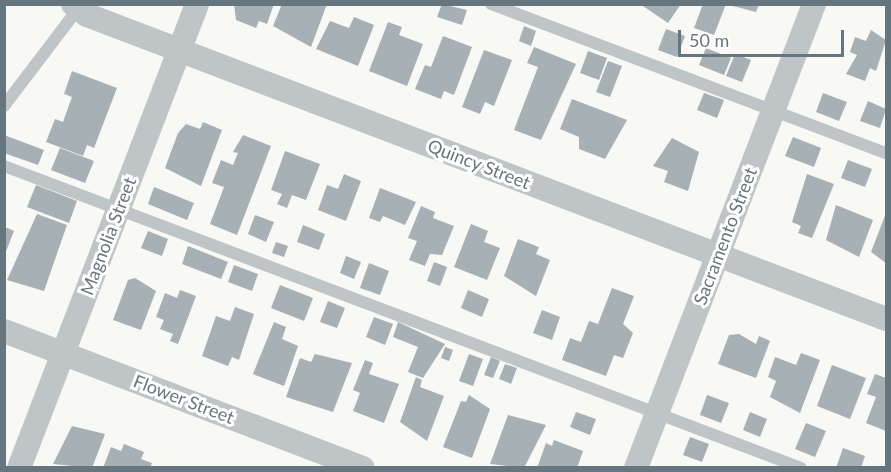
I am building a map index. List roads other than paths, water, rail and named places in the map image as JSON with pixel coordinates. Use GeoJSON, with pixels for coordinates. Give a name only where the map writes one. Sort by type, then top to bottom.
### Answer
{"type":"FeatureCollection","features":[{"type":"Feature","properties":{"kind":"street","name":"Magnolia Street"},"geometry":{"type":"LineString","coordinates":[[19,468],[197,4]]}},
{"type":"Feature","properties":{"kind":"street","name":"Sacramento Street"},"geometry":{"type":"LineString","coordinates":[[636,468],[814,4]]}},
{"type":"Feature","properties":{"kind":"street","name":"Quincy Street"},"geometry":{"type":"LineString","coordinates":[[78,6],[179,50],[886,319]]}},
{"type":"Feature","properties":{"kind":"street","name":"Flower Street"},"geometry":{"type":"LineString","coordinates":[[4,331],[363,468]]}},
{"type":"Feature","properties":{"kind":"lane"},"geometry":{"type":"LineString","coordinates":[[490,4],[886,153]]}},
{"type":"Feature","properties":{"kind":"lane"},"geometry":{"type":"LineString","coordinates":[[4,106],[78,6]]}},
{"type":"Feature","properties":{"kind":"lane"},"geometry":{"type":"LineString","coordinates":[[4,166],[119,206],[801,468]]}}]}
